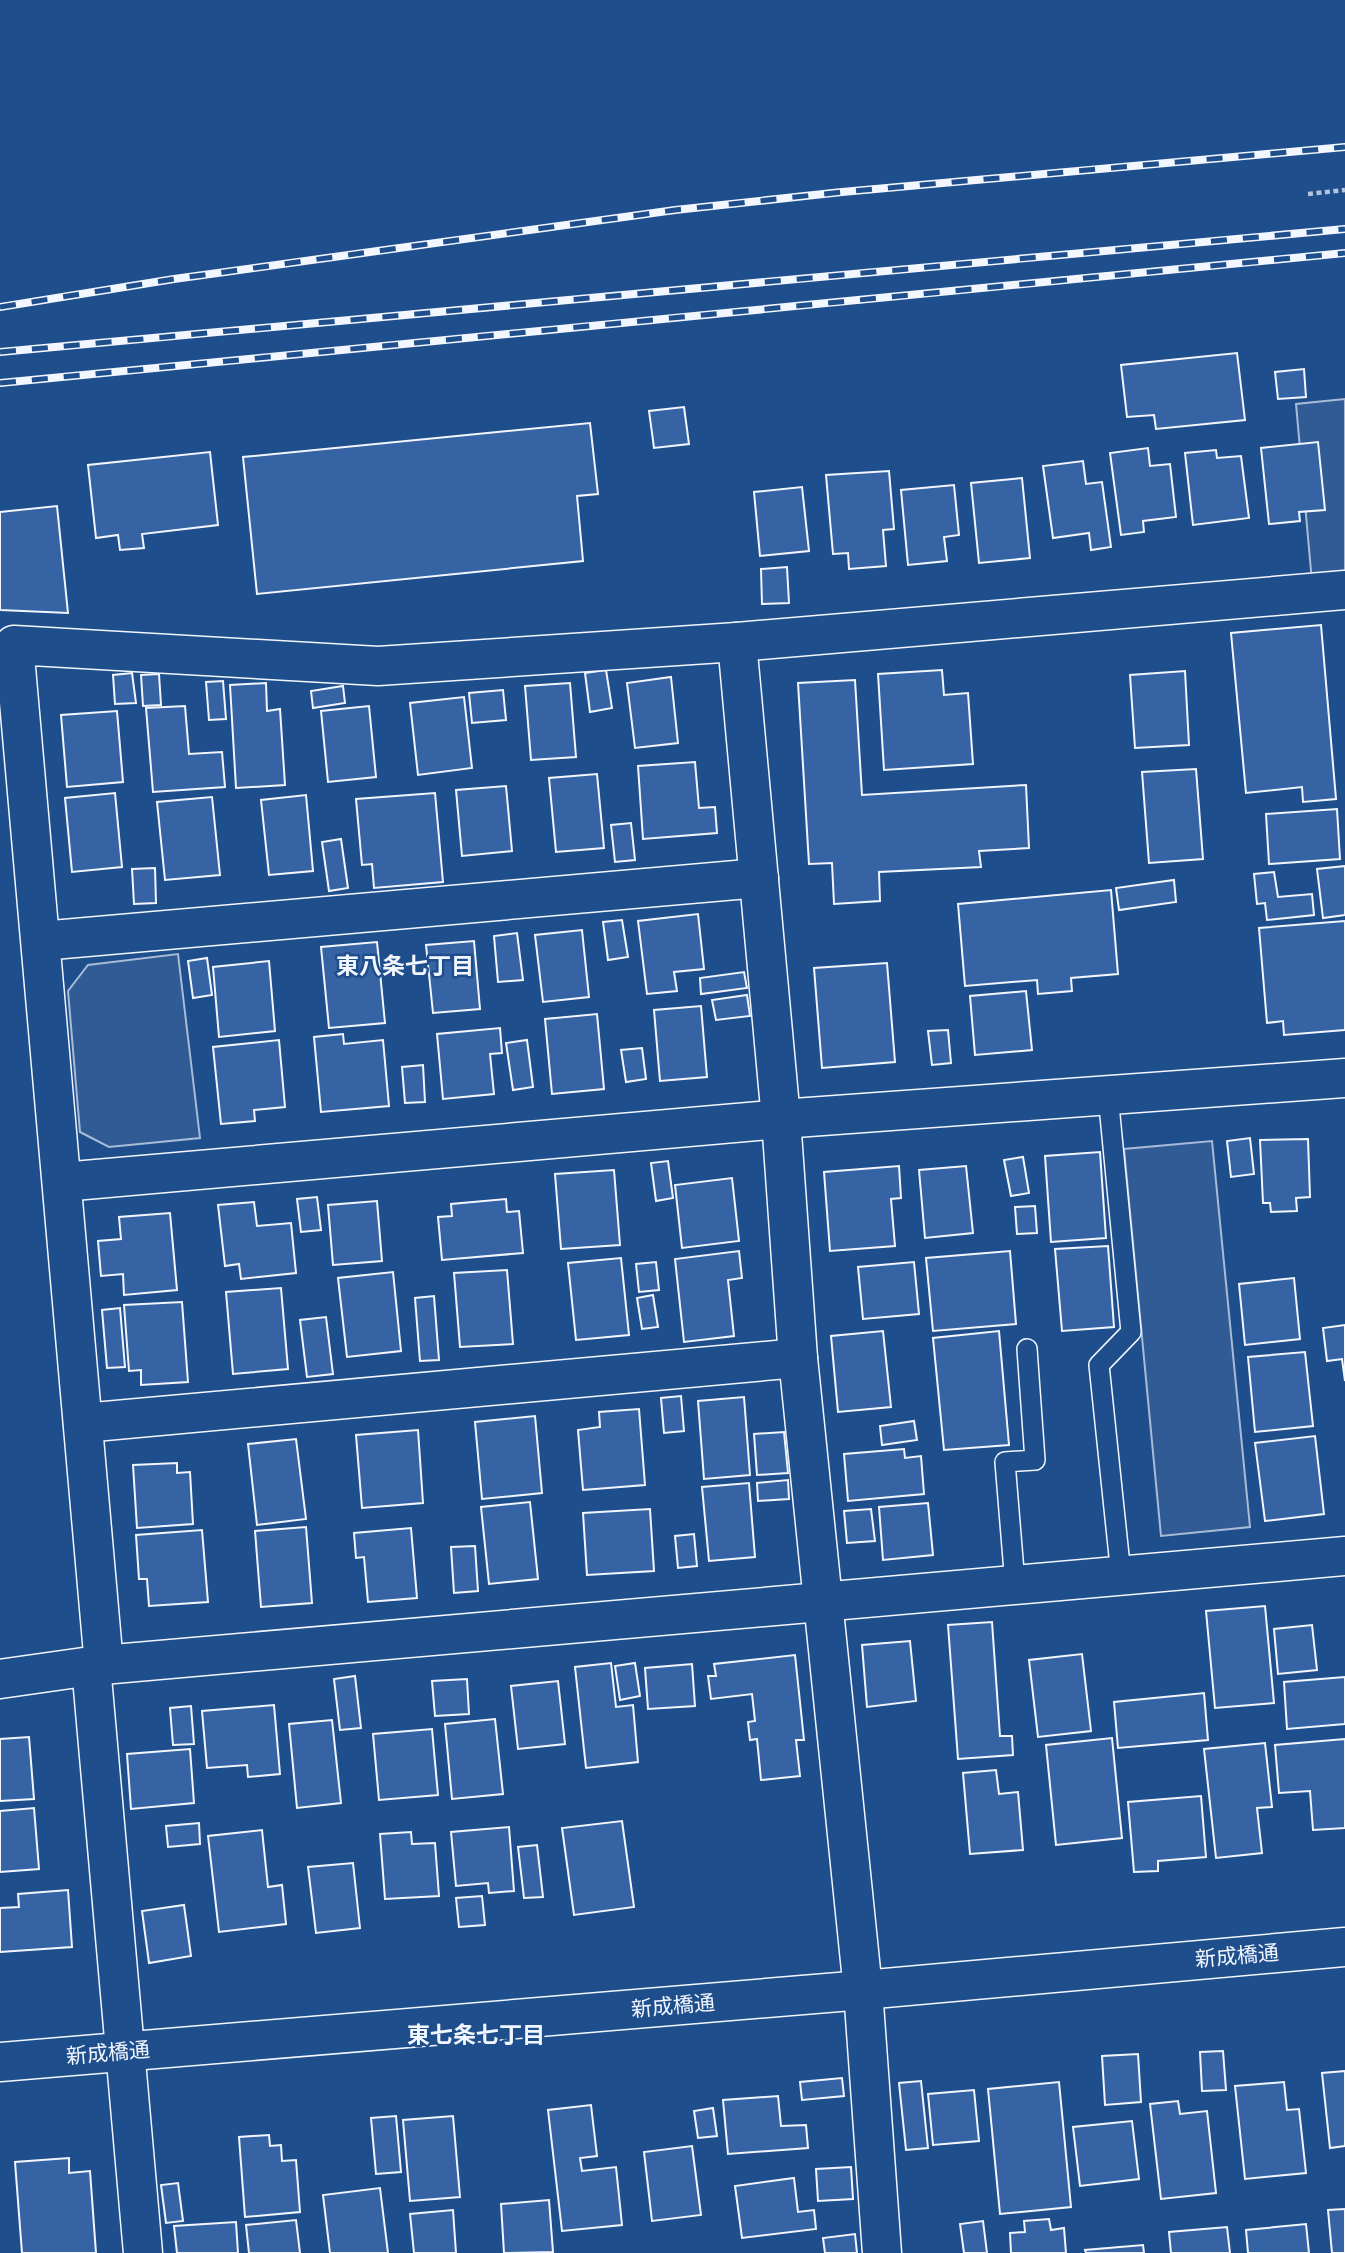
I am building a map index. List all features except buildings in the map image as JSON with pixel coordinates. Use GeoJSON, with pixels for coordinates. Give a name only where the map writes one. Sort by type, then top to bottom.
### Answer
{"type":"FeatureCollection","features":[{"type":"Feature","properties":{"kind":"street"},"geometry":{"type":"LineString","coordinates":[[144,2253],[97,1666],[83,1423],[14,645],[378,666],[737,642],[1345,590]]}},
{"type":"Feature","properties":{"kind":"street"},"geometry":{"type":"LineString","coordinates":[[737,642],[781,1119],[799,1358],[863,1990],[882,2253]]}},
{"type":"Feature","properties":{"kind":"street"},"geometry":{"type":"LineString","coordinates":[[41,941],[759,878]]}},
{"type":"Feature","properties":{"kind":"street"},"geometry":{"type":"LineString","coordinates":[[62,1182],[781,1119],[1345,1078]]}},
{"type":"Feature","properties":{"kind":"street"},"geometry":{"type":"LineString","coordinates":[[83,1423],[799,1358]]}},
{"type":"Feature","properties":{"kind":"street"},"geometry":{"type":"LineString","coordinates":[[0,1679],[97,1666],[1345,1556]]}},
{"type":"Feature","properties":{"kind":"street","name":"新成橋通"},"geometry":{"type":"LineString","coordinates":[[0,2062],[1345,1947]]}},
{"type":"Feature","properties":{"kind":"lane"},"geometry":{"type":"LineString","coordinates":[[1108,1095],[1131,1332],[1099,1365],[1121,1575]]}},
{"type":"Feature","properties":{"kind":"lane"},"geometry":{"type":"LineString","coordinates":[[1015,1584],[1005,1462],[1035,1460],[1027,1349]]}},
{"type":"Feature","properties":{"kind":"path"},"geometry":{"type":"LineString","coordinates":[[1308,194],[1345,190]]}},
{"type":"Feature","properties":{"kind":"shaded area"},"geometry":{"type":"Polygon","coordinates":[[[1345,399],[1345,590],[1313,593],[1296,404],[1345,399]]]}},
{"type":"Feature","properties":{"kind":"shaded area"},"geometry":{"type":"Polygon","coordinates":[[[178,954],[200,1138],[109,1147],[80,1132],[68,991],[88,965],[178,954]]]}},
{"type":"Feature","properties":{"kind":"shaded area"},"geometry":{"type":"Polygon","coordinates":[[[1212,1141],[1250,1527],[1161,1536],[1124,1149],[1212,1141]]]}},
{"type":"Feature","properties":{"kind":"railway"},"geometry":{"type":"LineString","coordinates":[[0,307],[174,279],[675,210],[842,192],[1345,147]]}},
{"type":"Feature","properties":{"kind":"railway"},"geometry":{"type":"LineString","coordinates":[[0,352],[1345,229]]}},
{"type":"Feature","properties":{"kind":"railway"},"geometry":{"type":"LineString","coordinates":[[0,383],[1345,253]]}},
{"type":"Feature","properties":{"kind":"district","name":"東八条七丁目"},"geometry":{"type":"Point","coordinates":[405,966]}},
{"type":"Feature","properties":{"kind":"district","name":"東七条七丁目"},"geometry":{"type":"Point","coordinates":[476,2035]}}]}
